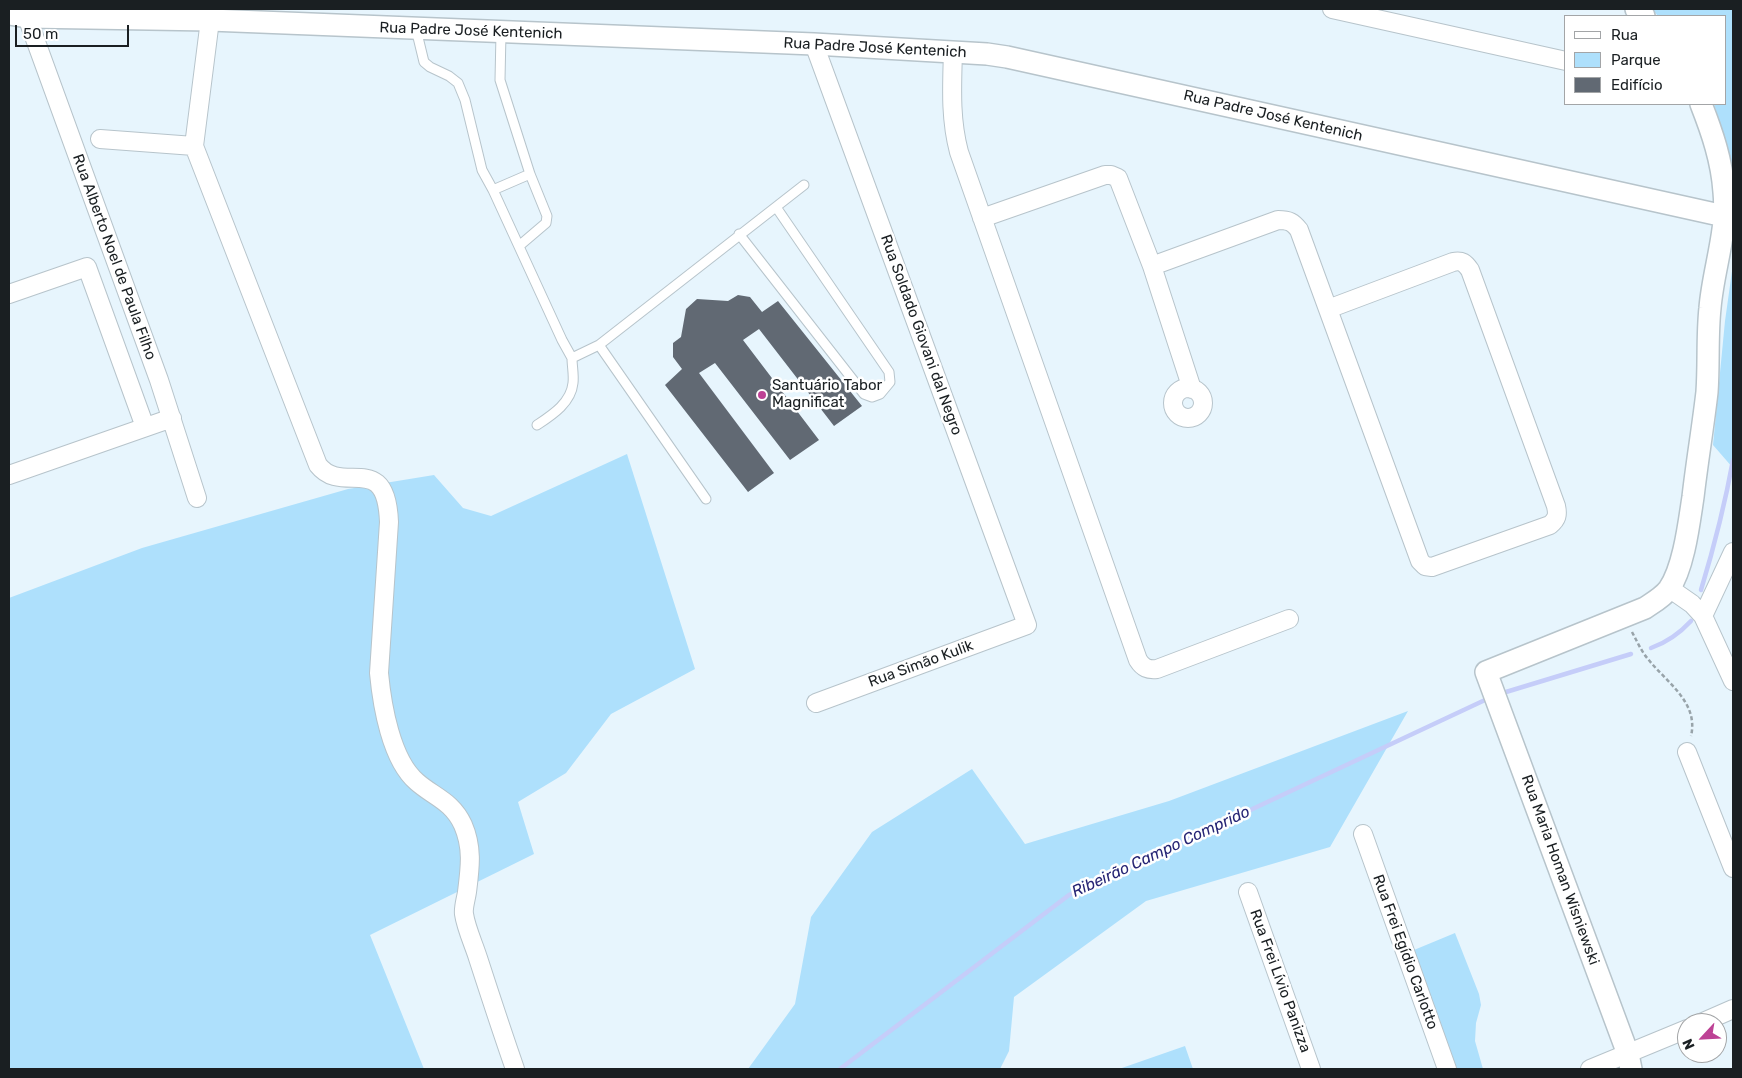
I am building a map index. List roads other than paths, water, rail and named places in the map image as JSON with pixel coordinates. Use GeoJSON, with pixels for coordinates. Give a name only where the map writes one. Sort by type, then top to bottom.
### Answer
{"type":"FeatureCollection","features":[{"type":"Feature","properties":{"kind":"street"},"geometry":{"type":"LineString","coordinates":[[1332,9],[1564,61]]}},
{"type":"Feature","properties":{"kind":"street","name":"Rua Padre José Kentenich"},"geometry":{"type":"LineString","coordinates":[[18,16],[210,20],[814,44],[952,51],[1007,57],[1729,217]]}},
{"type":"Feature","properties":{"kind":"street","name":"Rua Alberto Noel de Paula Filho"},"geometry":{"type":"LineString","coordinates":[[18,16],[135,316],[172,418],[197,498]]}},
{"type":"Feature","properties":{"kind":"street"},"geometry":{"type":"LineString","coordinates":[[210,20],[194,146],[318,465],[323,472],[330,476],[372,479],[382,488],[388,504],[389,522],[379,673],[385,718],[394,745],[406,771],[417,782],[441,798],[454,811],[463,825],[469,844],[471,863],[464,914],[515,1069]]}},
{"type":"Feature","properties":{"kind":"street","name":"Rua Soldado Giovani dal Negro"},"geometry":{"type":"LineString","coordinates":[[814,44],[1027,625]]}},
{"type":"Feature","properties":{"kind":"street"},"geometry":{"type":"LineString","coordinates":[[952,51],[952,114],[954,134],[1134,651],[1142,666],[1149,670],[1158,669],[1289,619]]}},
{"type":"Feature","properties":{"kind":"street"},"geometry":{"type":"LineString","coordinates":[[1701,105],[1720,164],[1729,217],[1710,306],[1706,392],[1690,516],[1681,558],[1669,588],[1692,604],[1703,616],[1733,681]]}},
{"type":"Feature","properties":{"kind":"street"},"geometry":{"type":"LineString","coordinates":[[100,139],[194,146]]}},
{"type":"Feature","properties":{"kind":"street"},"geometry":{"type":"LineString","coordinates":[[982,218],[1105,175],[1118,178],[1152,266],[1192,389]]}},
{"type":"Feature","properties":{"kind":"street"},"geometry":{"type":"LineString","coordinates":[[1152,266],[1278,220],[1287,220],[1294,224],[1299,230],[1420,561],[1425,566],[1432,567],[1550,525],[1555,521],[1558,514],[1556,506],[1474,279],[1466,263],[1453,262],[1328,309]]}},
{"type":"Feature","properties":{"kind":"street"},"geometry":{"type":"LineString","coordinates":[[9,294],[87,267],[144,427]]}},
{"type":"Feature","properties":{"kind":"street"},"geometry":{"type":"LineString","coordinates":[[109,327],[135,316]]}},
{"type":"Feature","properties":{"kind":"street"},"geometry":{"type":"LineString","coordinates":[[117,351],[144,341]]}},
{"type":"Feature","properties":{"kind":"street"},"geometry":{"type":"LineString","coordinates":[[9,475],[172,418]]}},
{"type":"Feature","properties":{"kind":"street"},"geometry":{"type":"LineString","coordinates":[[1703,616],[1733,552]]}},
{"type":"Feature","properties":{"kind":"street","name":"Rua Maria Homan Wisniewski"},"geometry":{"type":"LineString","coordinates":[[1629,1062],[1486,672],[1645,608],[1658,600],[1669,588]]}},
{"type":"Feature","properties":{"kind":"street","name":"Rua Simão Kulik"},"geometry":{"type":"LineString","coordinates":[[816,703],[1027,625]]}},
{"type":"Feature","properties":{"kind":"street"},"geometry":{"type":"LineString","coordinates":[[1687,752],[1733,868]]}},
{"type":"Feature","properties":{"kind":"street","name":"Rua Frei Egídio Carlotto"},"geometry":{"type":"LineString","coordinates":[[1364,834],[1447,1069]]}},
{"type":"Feature","properties":{"kind":"street","name":"Rua Frei Lívio Panizza"},"geometry":{"type":"LineString","coordinates":[[1248,892],[1311,1069]]}},
{"type":"Feature","properties":{"kind":"street"},"geometry":{"type":"LineString","coordinates":[[1590,1069],[1629,1062],[1677,1035]]}},
{"type":"Feature","properties":{"kind":"lane"},"geometry":{"type":"LineString","coordinates":[[416,29],[424,62],[458,83],[465,100],[482,170],[572,358],[573,384],[568,397],[557,411],[537,425]]}},
{"type":"Feature","properties":{"kind":"lane"},"geometry":{"type":"LineString","coordinates":[[501,33],[500,80],[530,174],[547,216],[546,223],[519,246]]}},
{"type":"Feature","properties":{"kind":"lane"},"geometry":{"type":"LineString","coordinates":[[493,190],[530,174]]}},
{"type":"Feature","properties":{"kind":"lane"},"geometry":{"type":"LineString","coordinates":[[572,358],[599,345],[804,185]]}},
{"type":"Feature","properties":{"kind":"lane"},"geometry":{"type":"LineString","coordinates":[[739,234],[864,394],[872,397],[880,394],[890,382],[889,372],[776,207]]}},
{"type":"Feature","properties":{"kind":"lane"},"geometry":{"type":"LineString","coordinates":[[599,345],[706,499]]}},
{"type":"Feature","properties":{"kind":"waterway","name":"Ribeirão Campo Comprido"},"geometry":{"type":"LineString","coordinates":[[1701,590],[1719,525],[1733,460]]}},
{"type":"Feature","properties":{"kind":"waterway","name":"Ribeirão Campo Comprido"},"geometry":{"type":"LineString","coordinates":[[1651,648],[1673,637],[1691,621]]}},
{"type":"Feature","properties":{"kind":"waterway","name":"Ribeirão Campo Comprido"},"geometry":{"type":"LineString","coordinates":[[1506,692],[1631,654]]}},
{"type":"Feature","properties":{"kind":"waterway","name":"Ribeirão Campo Comprido"},"geometry":{"type":"LineString","coordinates":[[840,1069],[1069,895],[1485,700]]}},
{"type":"Feature","properties":{"kind":"place","name":"Santuário Tabor Magnificat"},"geometry":{"type":"Point","coordinates":[762,395]}}]}
